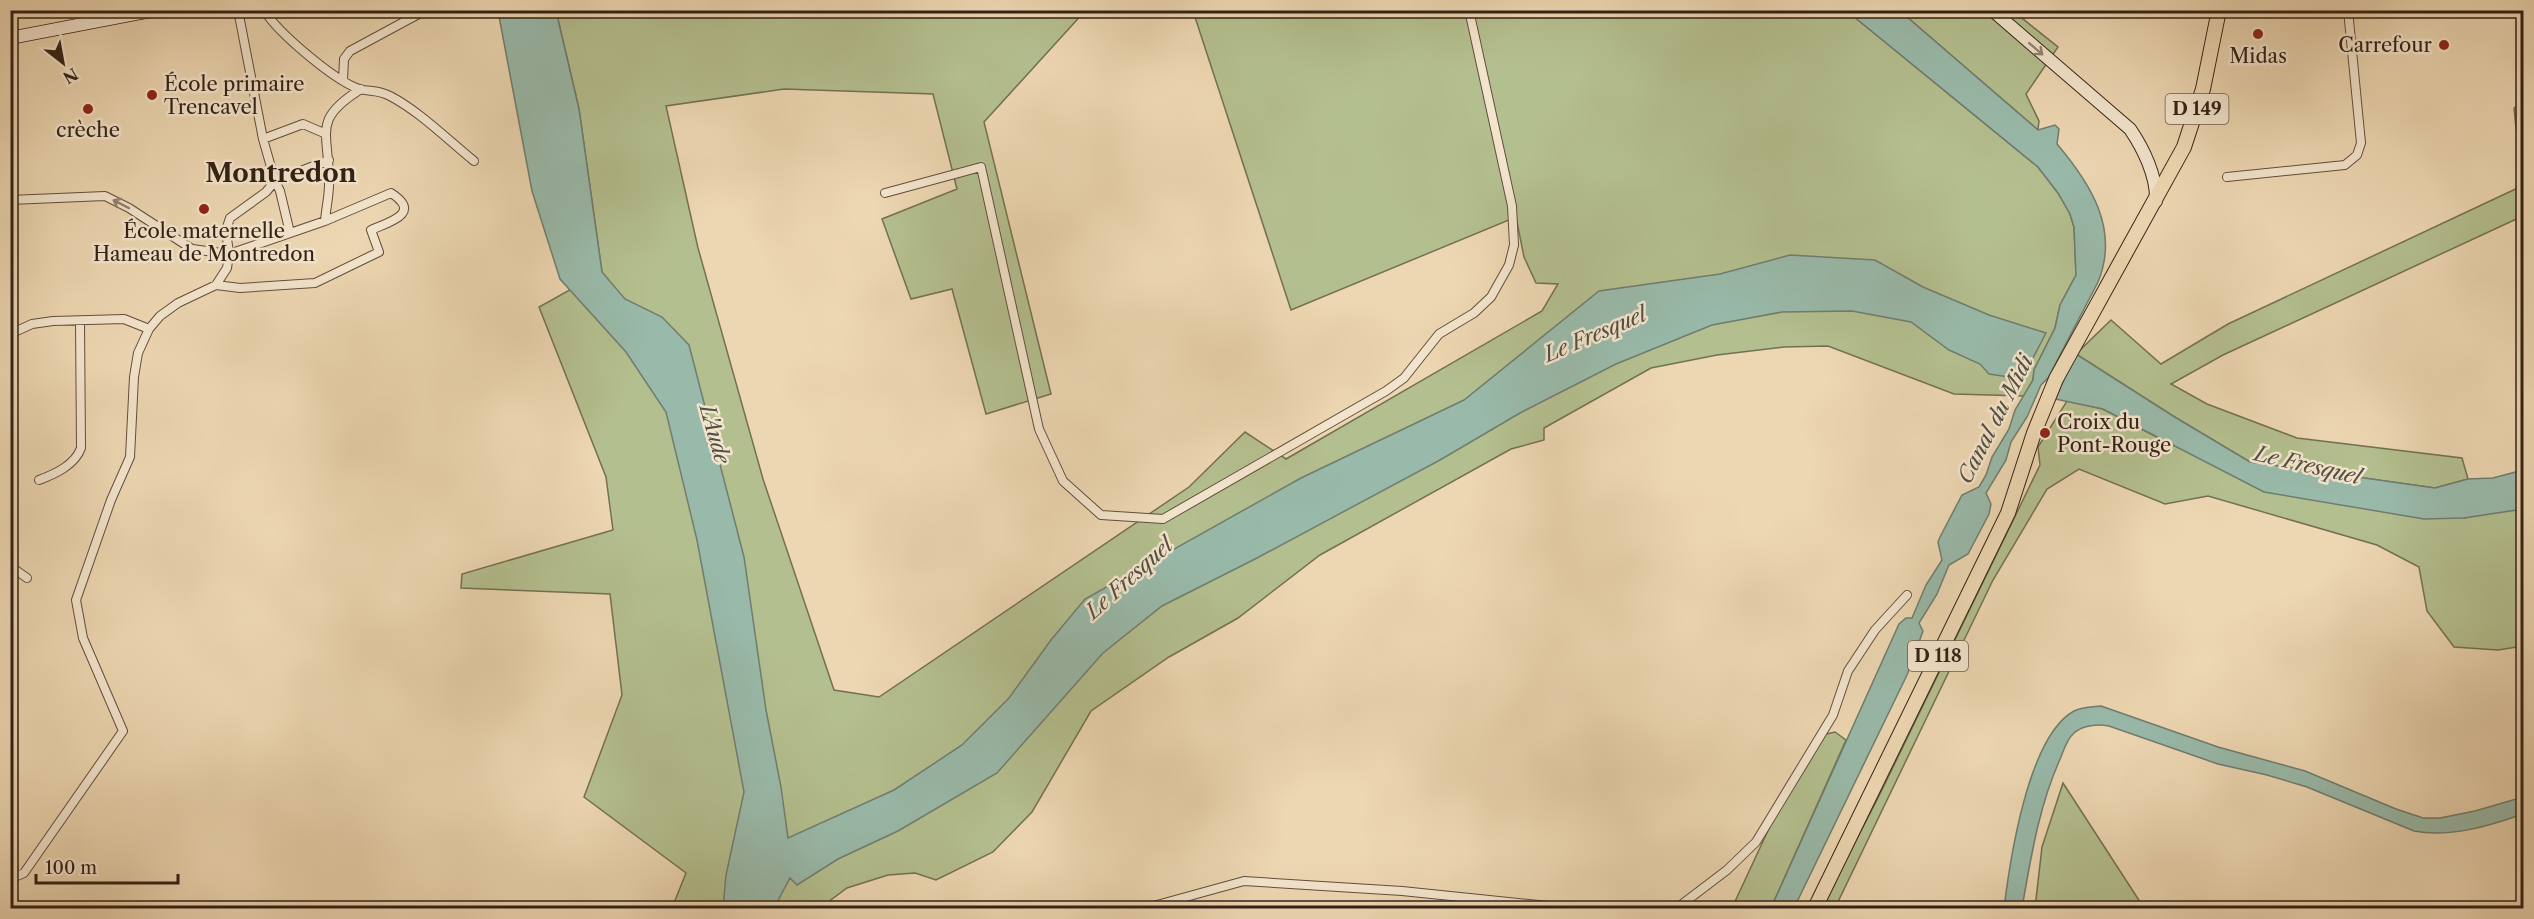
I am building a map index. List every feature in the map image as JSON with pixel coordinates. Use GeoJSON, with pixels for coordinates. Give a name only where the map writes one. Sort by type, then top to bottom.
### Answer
{"type":"FeatureCollection","features":[{"type":"Feature","properties":{"kind":"main road","name":"D 149"},"geometry":{"type":"LineString","coordinates":[[2156,202],[2187,137],[2203,89],[2219,10]]}},
{"type":"Feature","properties":{"kind":"main road","name":"D 118"},"geometry":{"type":"LineString","coordinates":[[1815,909],[2008,513],[2048,397],[2156,202]]}},
{"type":"Feature","properties":{"kind":"street"},"geometry":{"type":"LineString","coordinates":[[10,38],[156,10]]}},
{"type":"Feature","properties":{"kind":"street"},"geometry":{"type":"LineString","coordinates":[[238,10],[262,139],[274,181],[280,191],[290,233]]}},
{"type":"Feature","properties":{"kind":"street"},"geometry":{"type":"LineString","coordinates":[[264,10],[285,36],[343,80],[361,89],[375,89],[392,96],[474,161]]}},
{"type":"Feature","properties":{"kind":"street"},"geometry":{"type":"LineString","coordinates":[[343,80],[344,59],[350,51],[426,10]]}},
{"type":"Feature","properties":{"kind":"street"},"geometry":{"type":"LineString","coordinates":[[885,193],[981,168],[1039,429],[1063,481],[1101,515],[1162,519],[1386,392],[1404,378],[1438,334],[1474,313],[1491,297],[1509,265],[1514,245],[1512,206],[1469,10]]}},
{"type":"Feature","properties":{"kind":"street"},"geometry":{"type":"LineString","coordinates":[[1992,10],[2130,129],[2143,147],[2156,202]]}},
{"type":"Feature","properties":{"kind":"street"},"geometry":{"type":"LineString","coordinates":[[2227,177],[2345,165],[2357,155],[2361,143],[2348,10]]}},
{"type":"Feature","properties":{"kind":"street"},"geometry":{"type":"LineString","coordinates":[[325,221],[330,190],[329,160],[324,133],[329,117],[341,102],[361,89]]}},
{"type":"Feature","properties":{"kind":"street"},"geometry":{"type":"LineString","coordinates":[[262,139],[303,123],[324,133]]}},
{"type":"Feature","properties":{"kind":"street"},"geometry":{"type":"LineString","coordinates":[[10,879],[24,873],[123,731],[83,638],[76,600],[111,500],[130,457],[134,377],[138,353],[149,329],[160,316],[178,303],[216,285],[227,268],[229,254],[226,230],[230,218],[266,192],[274,181],[329,160]]}},
{"type":"Feature","properties":{"kind":"street"},"geometry":{"type":"LineString","coordinates":[[10,200],[102,197],[129,208],[192,249],[229,254],[325,221],[391,193],[398,197],[403,207],[401,216],[395,222],[371,230],[378,252],[315,283],[240,288],[216,285]]}},
{"type":"Feature","properties":{"kind":"street"},"geometry":{"type":"LineString","coordinates":[[10,334],[32,324],[123,319],[149,329]]}},
{"type":"Feature","properties":{"kind":"street"},"geometry":{"type":"LineString","coordinates":[[39,480],[72,462],[81,448],[80,321]]}},
{"type":"Feature","properties":{"kind":"street"},"geometry":{"type":"LineString","coordinates":[[10,566],[27,578]]}},
{"type":"Feature","properties":{"kind":"street"},"geometry":{"type":"LineString","coordinates":[[1677,909],[1726,870],[1756,842],[1833,715],[1848,671],[1875,630],[1907,595]]}},
{"type":"Feature","properties":{"kind":"street"},"geometry":{"type":"LineString","coordinates":[[1146,909],[1244,880],[1402,891],[1548,906],[1553,909]]}},
{"type":"Feature","properties":{"kind":"green space"},"geometry":{"type":"Polygon","coordinates":[[[556,11],[1085,11],[984,122],[1051,394],[986,414],[952,289],[911,299],[882,219],[957,189],[933,94],[784,89],[666,106],[698,248],[763,479],[834,690],[879,697],[1189,487],[1245,432],[1286,459],[1542,311],[1558,284],[1536,283],[1524,257],[1516,217],[1291,310],[1193,11],[1847,11],[2038,167],[2058,193],[2070,214],[2074,227],[2076,275],[2060,305],[2055,328],[2024,396],[1954,394],[1828,346],[1784,347],[1717,355],[1651,368],[1544,428],[1544,440],[1511,449],[1320,555],[1238,618],[1169,657],[1091,711],[1032,812],[993,852],[936,880],[915,873],[888,875],[847,888],[820,908],[672,908],[686,873],[584,797],[622,695],[610,594],[461,588],[462,574],[613,530],[606,477],[539,307],[602,272],[579,109],[556,11]]]}},
{"type":"Feature","properties":{"kind":"green space"},"geometry":{"type":"Polygon","coordinates":[[[1900,11],[2013,11],[2058,47],[2026,94],[2039,121],[2038,130],[1900,11]]]}},
{"type":"Feature","properties":{"kind":"green space"},"geometry":{"type":"Polygon","coordinates":[[[2523,102],[2523,216],[2223,355],[2171,384],[2207,404],[2297,438],[2462,458],[2468,479],[2435,488],[2250,462],[2076,354],[2111,320],[2161,364],[2228,324],[2522,186],[2514,108],[2523,102]]]}},
{"type":"Feature","properties":{"kind":"green space"},"geometry":{"type":"Polygon","coordinates":[[[2067,401],[2103,409],[2172,445],[2464,518],[2523,507],[2523,646],[2498,650],[2454,647],[2427,611],[2419,567],[2377,545],[2208,496],[2165,504],[2079,469],[2047,489],[1993,580],[1835,908],[1821,908],[1877,800],[2040,465],[2038,447],[2067,401]]]}},
{"type":"Feature","properties":{"kind":"green space"},"geometry":{"type":"Polygon","coordinates":[[[1835,732],[1846,740],[1771,908],[1732,908],[1778,809],[1822,735],[1835,732]]]}},
{"type":"Feature","properties":{"kind":"green space"},"geometry":{"type":"Polygon","coordinates":[[[2063,783],[2144,908],[2035,908],[2042,847],[2063,783]]]}},
{"type":"Feature","properties":{"kind":"water","name":"Le Fresquel"},"geometry":{"type":"Polygon","coordinates":[[[498,11],[556,11],[579,109],[602,272],[625,299],[662,317],[689,345],[744,557],[766,710],[788,838],[894,790],[962,745],[1009,698],[1051,640],[1085,599],[1301,478],[1464,400],[1599,291],[1720,274],[1790,255],[1875,260],[1923,287],[1989,315],[2046,333],[2022,379],[1989,374],[1980,364],[1949,350],[1911,322],[1852,311],[1782,312],[1712,325],[1616,364],[1520,413],[1440,460],[1257,558],[1162,606],[1103,653],[997,773],[898,831],[838,859],[797,885],[790,878],[774,908],[723,908],[726,875],[744,792],[697,540],[666,412],[626,352],[560,279],[532,191],[498,11]]]}},
{"type":"Feature","properties":{"kind":"water"},"geometry":{"type":"Polygon","coordinates":[[[1847,11],[1900,11],[2038,130],[2055,125],[2059,129],[2057,144],[2080,175],[2098,208],[2106,244],[2098,282],[2048,378],[2041,385],[2027,417],[2011,442],[2006,460],[1986,493],[1991,504],[1989,514],[1968,554],[1949,565],[1937,594],[1919,623],[1923,631],[1907,675],[1794,908],[1771,908],[1899,624],[1906,618],[1912,618],[1926,585],[1942,560],[1938,542],[1940,537],[1962,495],[1979,487],[1986,475],[1992,457],[2009,429],[2015,410],[2033,380],[2034,370],[2055,328],[2060,305],[2076,275],[2074,227],[2070,214],[2058,193],[2038,167],[1847,11]]]}},
{"type":"Feature","properties":{"kind":"water"},"geometry":{"type":"Polygon","coordinates":[[[2076,354],[2250,462],[2435,488],[2468,479],[2493,478],[2523,470],[2523,509],[2464,518],[2424,519],[2264,492],[2103,409],[2055,399],[2076,354]]]}},
{"type":"Feature","properties":{"kind":"water"},"geometry":{"type":"Polygon","coordinates":[[[2101,706],[2218,747],[2305,771],[2423,818],[2440,818],[2475,811],[2523,797],[2523,814],[2455,832],[2414,831],[2307,787],[2218,764],[2109,726],[2091,726],[2078,730],[2069,738],[2053,775],[2037,831],[2022,908],[2004,908],[2011,860],[2024,801],[2044,746],[2058,725],[2074,711],[2101,706]]]}},
{"type":"Feature","properties":{"kind":"place","name":"Midas"},"geometry":{"type":"Point","coordinates":[2258,34]}},
{"type":"Feature","properties":{"kind":"place","name":"Carrefour"},"geometry":{"type":"Point","coordinates":[2444,45]}},
{"type":"Feature","properties":{"kind":"place","name":"École primaire Trencavel"},"geometry":{"type":"Point","coordinates":[152,95]}},
{"type":"Feature","properties":{"kind":"place","name":"crèche"},"geometry":{"type":"Point","coordinates":[88,109]}},
{"type":"Feature","properties":{"kind":"place","name":"École maternelle Hameau de Montredon"},"geometry":{"type":"Point","coordinates":[204,209]}},
{"type":"Feature","properties":{"kind":"place","name":"Croix du Pont-Rouge"},"geometry":{"type":"Point","coordinates":[2045,433]}},
{"type":"Feature","properties":{"kind":"district","name":"Montredon"},"geometry":{"type":"Point","coordinates":[281,173]}},
{"type":"Feature","properties":{"kind":"water label","name":"Canal du Midi"},"geometry":{"type":"Point","coordinates":[1995,419]}},
{"type":"Feature","properties":{"kind":"water label","name":"L'Aude"},"geometry":{"type":"Point","coordinates":[715,434]}}]}
